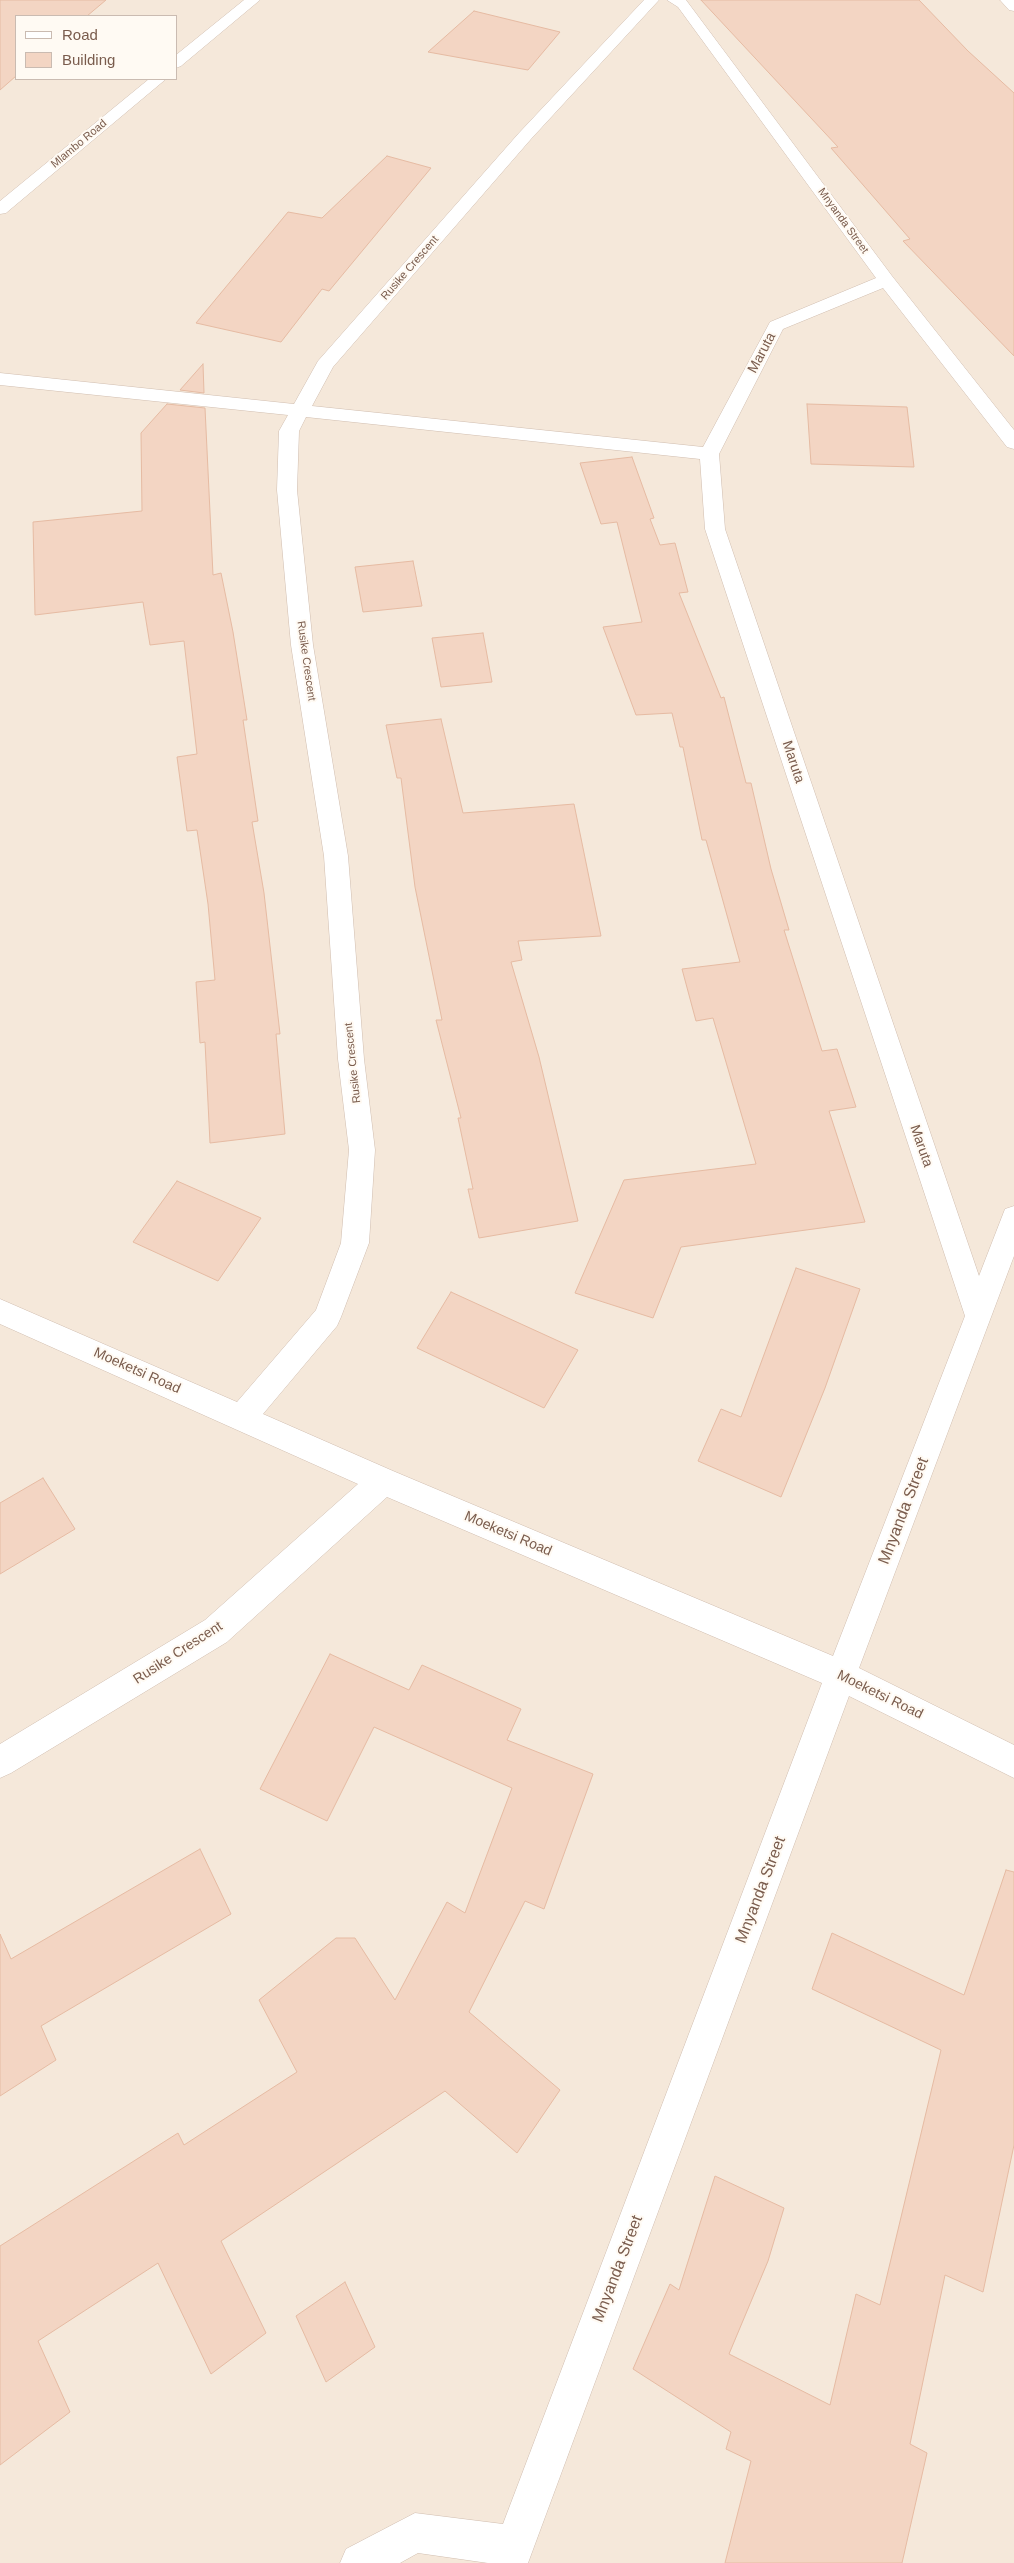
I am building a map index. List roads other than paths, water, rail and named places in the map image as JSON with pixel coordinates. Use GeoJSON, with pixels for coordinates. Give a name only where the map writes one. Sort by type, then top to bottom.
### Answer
{"type":"FeatureCollection","features":[{"type":"Feature","properties":{"kind":"street"},"geometry":{"type":"LineString","coordinates":[[178,61],[253,0]]}},
{"type":"Feature","properties":{"kind":"street","name":"Rusike Crescent"},"geometry":{"type":"LineString","coordinates":[[242,1418],[327,1317],[355,1243],[362,1150],[351,1059],[336,856],[302,645],[287,490],[289,431],[325,364],[526,136],[652,0]]}},
{"type":"Feature","properties":{"kind":"street","name":"Mnyanda Street"},"geometry":{"type":"LineString","coordinates":[[674,0],[683,4],[886,280],[1014,443]]}},
{"type":"Feature","properties":{"kind":"street"},"geometry":{"type":"LineString","coordinates":[[1007,0],[1014,7]]}},
{"type":"Feature","properties":{"kind":"street","name":"Mlambo Road"},"geometry":{"type":"LineString","coordinates":[[0,209],[157,80]]}},
{"type":"Feature","properties":{"kind":"street","name":"Maruta"},"geometry":{"type":"LineString","coordinates":[[886,280],[776,326],[708,454],[715,529],[979,1316]]}},
{"type":"Feature","properties":{"kind":"street"},"geometry":{"type":"LineString","coordinates":[[0,379],[708,454]]}},
{"type":"Feature","properties":{"kind":"street","name":"Mnyanda Street"},"geometry":{"type":"LineString","coordinates":[[512,2554],[841,1675],[979,1316],[1014,1217]]}},
{"type":"Feature","properties":{"kind":"street","name":"Moeketsi Road"},"geometry":{"type":"LineString","coordinates":[[0,1311],[383,1481],[841,1675],[1014,1762]]}},
{"type":"Feature","properties":{"kind":"street","name":"Rusike Crescent"},"geometry":{"type":"LineString","coordinates":[[0,1762],[216,1631],[383,1481]]}},
{"type":"Feature","properties":{"kind":"street"},"geometry":{"type":"LineString","coordinates":[[360,2563],[415,2533],[512,2554]]}}]}
